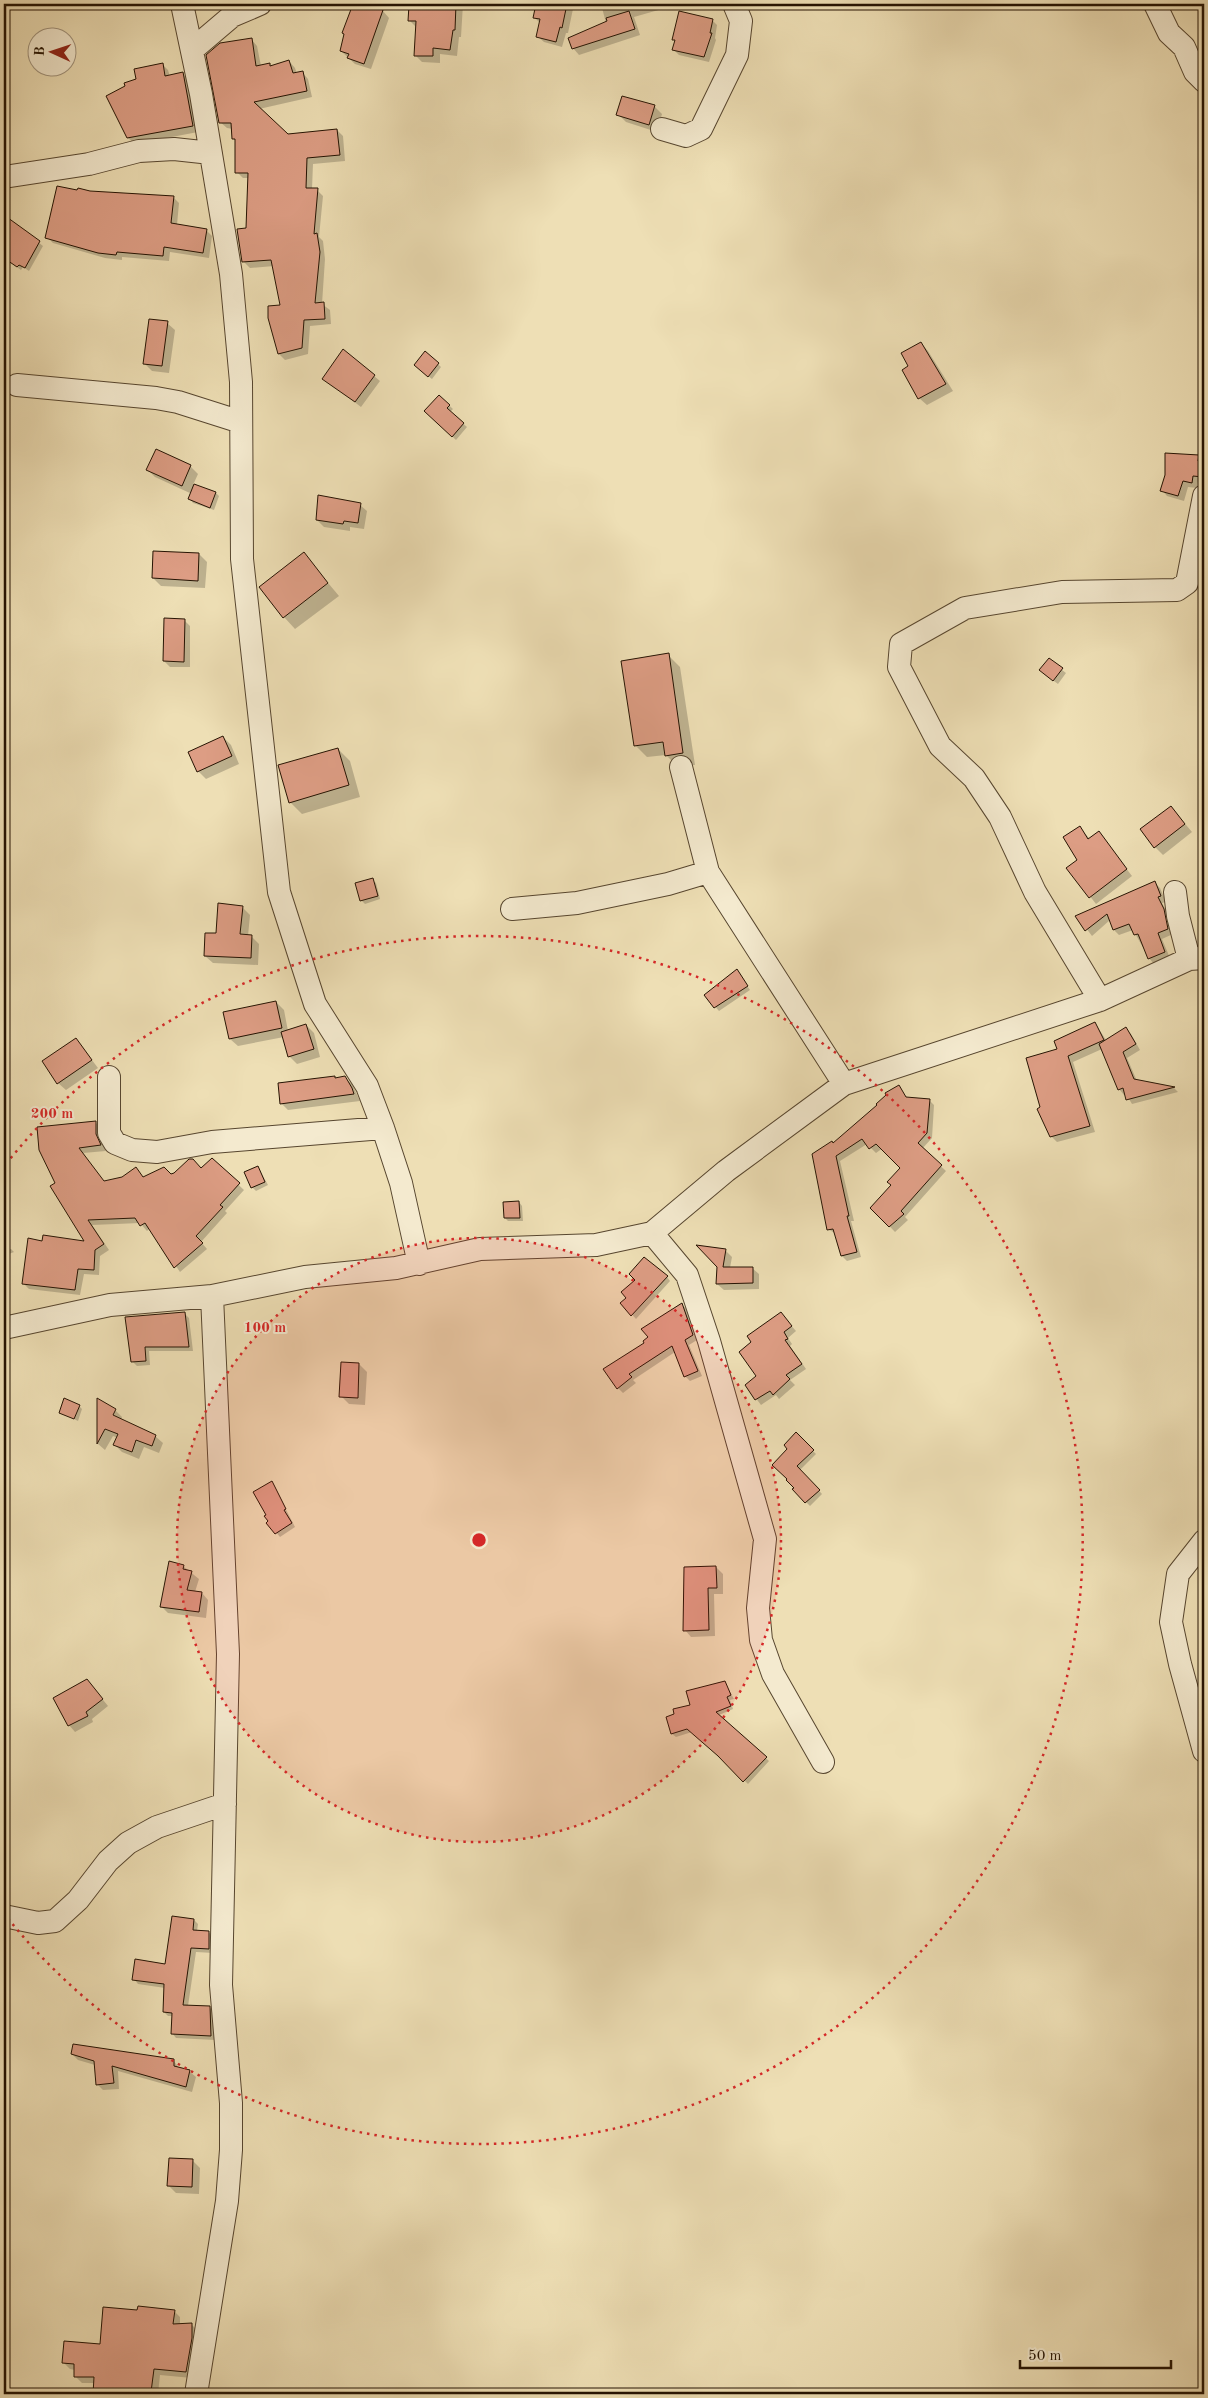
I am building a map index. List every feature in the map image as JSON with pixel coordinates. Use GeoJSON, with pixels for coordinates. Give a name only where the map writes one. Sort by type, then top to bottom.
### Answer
{"type":"FeatureCollection","features":[{"type":"Feature","properties":{"kind":"street"},"geometry":{"type":"LineString","coordinates":[[182,4],[211,153],[231,274],[241,382],[242,559],[279,892],[315,1004],[367,1086],[383,1128],[401,1183],[419,1264]]}},
{"type":"Feature","properties":{"kind":"street"},"geometry":{"type":"LineString","coordinates":[[192,50],[232,16],[260,4]]}},
{"type":"Feature","properties":{"kind":"street"},"geometry":{"type":"LineString","coordinates":[[662,129],[686,136],[701,129],[738,55],[741,21],[734,4]]}},
{"type":"Feature","properties":{"kind":"street"},"geometry":{"type":"LineString","coordinates":[[1155,4],[1169,33],[1184,47],[1195,72],[1204,80]]}},
{"type":"Feature","properties":{"kind":"street"},"geometry":{"type":"LineString","coordinates":[[4,177],[89,164],[139,151],[174,150],[211,153]]}},
{"type":"Feature","properties":{"kind":"street"},"geometry":{"type":"LineString","coordinates":[[16,385],[156,398],[178,402],[241,422]]}},
{"type":"Feature","properties":{"kind":"street"},"geometry":{"type":"LineString","coordinates":[[1100,1000],[1035,892],[1000,817],[974,778],[940,746],[899,667],[901,644],[965,608],[1062,592],[1177,590],[1187,583],[1204,496]]}},
{"type":"Feature","properties":{"kind":"street"},"geometry":{"type":"LineString","coordinates":[[681,767],[708,872],[844,1084]]}},
{"type":"Feature","properties":{"kind":"street"},"geometry":{"type":"LineString","coordinates":[[512,909],[577,903],[668,884],[708,872]]}},
{"type":"Feature","properties":{"kind":"street"},"geometry":{"type":"LineString","coordinates":[[4,1328],[110,1305],[212,1296],[305,1277],[419,1264],[480,1249],[596,1245],[652,1233],[726,1171],[844,1084],[1100,1000],[1197,959],[1178,916],[1175,892]]}},
{"type":"Feature","properties":{"kind":"street"},"geometry":{"type":"LineString","coordinates":[[109,1077],[109,1132],[115,1142],[132,1150],[157,1152],[212,1142],[383,1128]]}},
{"type":"Feature","properties":{"kind":"street"},"geometry":{"type":"LineString","coordinates":[[652,1233],[687,1275],[709,1341],[765,1538],[758,1608],[761,1640],[773,1674],[823,1762]]}},
{"type":"Feature","properties":{"kind":"street"},"geometry":{"type":"LineString","coordinates":[[196,2394],[227,2201],[232,2104],[221,2006],[228,1654],[212,1296]]}},
{"type":"Feature","properties":{"kind":"street"},"geometry":{"type":"LineString","coordinates":[[1204,1541],[1178,1574],[1171,1622],[1180,1664],[1204,1751]]}},
{"type":"Feature","properties":{"kind":"street"},"geometry":{"type":"LineString","coordinates":[[4,1916],[38,1923],[55,1920],[78,1900],[108,1860],[128,1843],[157,1826],[225,1804]]}},
{"type":"Feature","properties":{"kind":"building"},"geometry":{"type":"Polygon","coordinates":[[[353,4],[365,4],[383,10],[364,64],[347,58],[349,54],[340,51],[344,34],[342,33],[353,4]]]}},
{"type":"Feature","properties":{"kind":"building"},"geometry":{"type":"Polygon","coordinates":[[[426,4],[456,4],[455,30],[453,30],[450,50],[433,48],[433,56],[414,56],[416,21],[408,21],[409,5],[426,6],[426,4]]]}},
{"type":"Feature","properties":{"kind":"building"},"geometry":{"type":"Polygon","coordinates":[[[536,4],[567,4],[562,28],[560,27],[556,42],[536,37],[540,19],[533,18],[536,4]]]}},
{"type":"Feature","properties":{"kind":"building"},"geometry":{"type":"Polygon","coordinates":[[[629,11],[635,29],[572,49],[568,38],[607,21],[606,18],[629,11]]]}},
{"type":"Feature","properties":{"kind":"building"},"geometry":{"type":"Polygon","coordinates":[[[679,11],[713,19],[710,33],[712,33],[704,57],[672,50],[675,40],[672,40],[679,11]]]}},
{"type":"Feature","properties":{"kind":"building"},"geometry":{"type":"Polygon","coordinates":[[[252,38],[256,66],[270,63],[270,66],[289,60],[293,73],[303,71],[307,91],[254,102],[288,134],[337,129],[340,155],[307,158],[306,188],[318,188],[314,234],[317,233],[320,252],[315,303],[324,302],[325,319],[304,320],[302,348],[278,354],[268,318],[268,306],[280,305],[271,260],[242,262],[237,229],[246,228],[248,173],[235,173],[235,139],[232,139],[231,123],[219,123],[206,55],[220,43],[252,38]]]}},
{"type":"Feature","properties":{"kind":"building"},"geometry":{"type":"Polygon","coordinates":[[[163,63],[165,76],[183,72],[193,126],[127,138],[106,96],[125,86],[124,83],[136,79],[134,69],[163,63]]]}},
{"type":"Feature","properties":{"kind":"building"},"geometry":{"type":"Polygon","coordinates":[[[622,96],[655,105],[649,125],[616,115],[622,96]]]}},
{"type":"Feature","properties":{"kind":"building"},"geometry":{"type":"Polygon","coordinates":[[[57,186],[77,190],[78,188],[90,191],[174,196],[171,223],[207,229],[203,253],[164,247],[163,256],[117,252],[116,255],[98,253],[45,238],[57,186]]]}},
{"type":"Feature","properties":{"kind":"building"},"geometry":{"type":"Polygon","coordinates":[[[4,215],[40,241],[25,268],[19,265],[17,267],[4,258],[4,215]]]}},
{"type":"Feature","properties":{"kind":"building"},"geometry":{"type":"Polygon","coordinates":[[[149,319],[168,321],[162,366],[143,364],[149,319]]]}},
{"type":"Feature","properties":{"kind":"building"},"geometry":{"type":"Polygon","coordinates":[[[921,342],[946,384],[918,399],[902,370],[908,366],[901,353],[921,342]]]}},
{"type":"Feature","properties":{"kind":"building"},"geometry":{"type":"Polygon","coordinates":[[[343,349],[375,375],[355,402],[322,379],[343,349]]]}},
{"type":"Feature","properties":{"kind":"building"},"geometry":{"type":"Polygon","coordinates":[[[425,351],[439,363],[428,377],[414,365],[425,351]]]}},
{"type":"Feature","properties":{"kind":"building"},"geometry":{"type":"Polygon","coordinates":[[[439,395],[450,405],[447,408],[464,423],[452,437],[424,411],[439,395]]]}},
{"type":"Feature","properties":{"kind":"building"},"geometry":{"type":"Polygon","coordinates":[[[156,449],[191,465],[182,486],[146,470],[156,449]]]}},
{"type":"Feature","properties":{"kind":"building"},"geometry":{"type":"Polygon","coordinates":[[[1165,453],[1199,455],[1198,461],[1204,462],[1203,477],[1193,476],[1192,483],[1183,481],[1178,496],[1160,491],[1165,475],[1165,453]]]}},
{"type":"Feature","properties":{"kind":"building"},"geometry":{"type":"Polygon","coordinates":[[[194,484],[216,492],[210,508],[188,499],[194,484]]]}},
{"type":"Feature","properties":{"kind":"building"},"geometry":{"type":"Polygon","coordinates":[[[318,495],[361,503],[358,523],[344,521],[343,524],[316,520],[318,495]]]}},
{"type":"Feature","properties":{"kind":"building"},"geometry":{"type":"Polygon","coordinates":[[[153,551],[199,553],[198,581],[152,578],[153,551]]]}},
{"type":"Feature","properties":{"kind":"building"},"geometry":{"type":"Polygon","coordinates":[[[304,552],[328,583],[283,618],[259,587],[304,552]]]}},
{"type":"Feature","properties":{"kind":"building"},"geometry":{"type":"Polygon","coordinates":[[[164,618],[185,619],[184,662],[163,661],[164,618]]]}},
{"type":"Feature","properties":{"kind":"building"},"geometry":{"type":"Polygon","coordinates":[[[669,653],[683,753],[665,756],[663,742],[634,746],[621,661],[669,653]]]}},
{"type":"Feature","properties":{"kind":"building"},"geometry":{"type":"Polygon","coordinates":[[[1049,658],[1063,668],[1053,681],[1039,670],[1049,658]]]}},
{"type":"Feature","properties":{"kind":"building"},"geometry":{"type":"Polygon","coordinates":[[[223,736],[232,756],[197,772],[188,752],[223,736]]]}},
{"type":"Feature","properties":{"kind":"building"},"geometry":{"type":"Polygon","coordinates":[[[338,748],[349,785],[289,803],[278,765],[338,748]]]}},
{"type":"Feature","properties":{"kind":"building"},"geometry":{"type":"Polygon","coordinates":[[[1171,806],[1185,824],[1154,848],[1140,829],[1171,806]]]}},
{"type":"Feature","properties":{"kind":"building"},"geometry":{"type":"Polygon","coordinates":[[[1080,826],[1088,839],[1099,831],[1127,869],[1089,898],[1066,868],[1077,860],[1063,837],[1080,826]]]}},
{"type":"Feature","properties":{"kind":"building"},"geometry":{"type":"Polygon","coordinates":[[[373,878],[378,896],[360,901],[355,883],[373,878]]]}},
{"type":"Feature","properties":{"kind":"building"},"geometry":{"type":"Polygon","coordinates":[[[1155,881],[1161,896],[1158,897],[1164,909],[1168,929],[1158,933],[1165,952],[1148,959],[1138,934],[1134,935],[1129,924],[1113,930],[1107,914],[1085,931],[1075,916],[1155,881]]]}},
{"type":"Feature","properties":{"kind":"building"},"geometry":{"type":"Polygon","coordinates":[[[218,903],[243,906],[240,934],[252,935],[251,958],[204,956],[205,933],[216,933],[218,903]]]}},
{"type":"Feature","properties":{"kind":"building"},"geometry":{"type":"Polygon","coordinates":[[[737,969],[748,986],[714,1008],[704,995],[737,969]]]}},
{"type":"Feature","properties":{"kind":"building"},"geometry":{"type":"Polygon","coordinates":[[[276,1001],[282,1028],[229,1039],[223,1012],[276,1001]]]}},
{"type":"Feature","properties":{"kind":"building"},"geometry":{"type":"Polygon","coordinates":[[[1095,1022],[1104,1040],[1068,1056],[1090,1126],[1050,1137],[1037,1109],[1040,1107],[1026,1058],[1057,1049],[1054,1041],[1095,1022]]]}},
{"type":"Feature","properties":{"kind":"building"},"geometry":{"type":"Polygon","coordinates":[[[306,1024],[314,1049],[288,1057],[281,1032],[306,1024]]]}},
{"type":"Feature","properties":{"kind":"building"},"geometry":{"type":"Polygon","coordinates":[[[1126,1027],[1136,1044],[1123,1052],[1134,1079],[1175,1087],[1126,1100],[1123,1088],[1118,1090],[1099,1044],[1126,1027]]]}},
{"type":"Feature","properties":{"kind":"building"},"geometry":{"type":"Polygon","coordinates":[[[76,1038],[92,1060],[57,1084],[42,1061],[76,1038]]]}},
{"type":"Feature","properties":{"kind":"building"},"geometry":{"type":"Polygon","coordinates":[[[335,1076],[335,1078],[345,1076],[354,1094],[280,1104],[278,1083],[335,1076]]]}},
{"type":"Feature","properties":{"kind":"building"},"geometry":{"type":"Polygon","coordinates":[[[899,1085],[906,1097],[930,1099],[927,1133],[918,1143],[942,1165],[901,1211],[904,1214],[889,1227],[870,1208],[891,1185],[887,1182],[900,1168],[876,1144],[869,1149],[862,1139],[836,1156],[849,1216],[847,1216],[857,1252],[841,1256],[833,1229],[827,1230],[812,1154],[832,1141],[833,1143],[877,1105],[886,1095],[885,1093],[899,1085]]]}},
{"type":"Feature","properties":{"kind":"building"},"geometry":{"type":"Polygon","coordinates":[[[96,1121],[96,1134],[101,1145],[79,1148],[104,1181],[122,1177],[136,1167],[143,1177],[164,1167],[171,1174],[189,1159],[193,1159],[201,1168],[212,1158],[240,1183],[220,1205],[223,1207],[196,1236],[203,1243],[174,1268],[145,1223],[140,1226],[135,1218],[88,1220],[104,1244],[95,1250],[94,1270],[78,1269],[75,1290],[22,1284],[28,1238],[42,1241],[43,1235],[84,1241],[50,1186],[55,1183],[39,1150],[37,1127],[96,1121]]]}},
{"type":"Feature","properties":{"kind":"building"},"geometry":{"type":"Polygon","coordinates":[[[258,1166],[265,1182],[251,1188],[244,1172],[258,1166]]]}},
{"type":"Feature","properties":{"kind":"building"},"geometry":{"type":"Polygon","coordinates":[[[519,1201],[520,1218],[504,1218],[503,1202],[519,1201]]]}},
{"type":"Feature","properties":{"kind":"building"},"geometry":{"type":"Polygon","coordinates":[[[696,1245],[726,1249],[723,1267],[753,1267],[753,1283],[716,1284],[717,1267],[696,1245]]]}},
{"type":"Feature","properties":{"kind":"building"},"geometry":{"type":"Polygon","coordinates":[[[644,1257],[668,1276],[631,1316],[620,1303],[626,1298],[621,1292],[635,1280],[629,1274],[644,1257]]]}},
{"type":"Feature","properties":{"kind":"building"},"geometry":{"type":"Polygon","coordinates":[[[682,1303],[693,1335],[685,1340],[698,1371],[684,1377],[672,1346],[629,1374],[632,1377],[617,1389],[603,1369],[644,1343],[643,1341],[648,1337],[641,1329],[682,1303]]]}},
{"type":"Feature","properties":{"kind":"building"},"geometry":{"type":"Polygon","coordinates":[[[185,1312],[189,1347],[145,1347],[146,1361],[131,1362],[125,1317],[185,1312]]]}},
{"type":"Feature","properties":{"kind":"building"},"geometry":{"type":"Polygon","coordinates":[[[781,1312],[792,1326],[784,1332],[788,1339],[785,1340],[802,1364],[786,1375],[790,1379],[773,1395],[770,1391],[755,1400],[745,1385],[756,1376],[739,1352],[751,1342],[747,1336],[781,1312]]]}},
{"type":"Feature","properties":{"kind":"building"},"geometry":{"type":"Polygon","coordinates":[[[341,1362],[359,1363],[358,1398],[339,1397],[341,1362]]]}},
{"type":"Feature","properties":{"kind":"building"},"geometry":{"type":"Polygon","coordinates":[[[64,1398],[80,1405],[74,1419],[59,1413],[64,1398]]]}},
{"type":"Feature","properties":{"kind":"building"},"geometry":{"type":"Polygon","coordinates":[[[97,1398],[116,1409],[113,1415],[156,1435],[152,1446],[136,1440],[132,1452],[113,1445],[118,1434],[105,1429],[97,1444],[97,1398]]]}},
{"type":"Feature","properties":{"kind":"building"},"geometry":{"type":"Polygon","coordinates":[[[796,1432],[814,1450],[797,1466],[820,1490],[805,1503],[792,1489],[794,1488],[787,1479],[772,1465],[787,1449],[784,1445],[796,1432]]]}},
{"type":"Feature","properties":{"kind":"building"},"geometry":{"type":"Polygon","coordinates":[[[272,1481],[286,1509],[284,1510],[292,1523],[275,1534],[266,1523],[268,1521],[264,1516],[266,1515],[253,1492],[272,1481]]]}},
{"type":"Feature","properties":{"kind":"building"},"geometry":{"type":"Polygon","coordinates":[[[169,1561],[184,1565],[183,1569],[192,1571],[187,1590],[202,1592],[199,1612],[160,1607],[169,1561]]]}},
{"type":"Feature","properties":{"kind":"building"},"geometry":{"type":"Polygon","coordinates":[[[716,1566],[717,1588],[708,1588],[709,1630],[683,1631],[684,1567],[716,1566]]]}},
{"type":"Feature","properties":{"kind":"building"},"geometry":{"type":"Polygon","coordinates":[[[87,1679],[103,1699],[86,1712],[88,1716],[68,1726],[53,1698],[87,1679]]]}},
{"type":"Feature","properties":{"kind":"building"},"geometry":{"type":"Polygon","coordinates":[[[725,1681],[731,1695],[727,1697],[731,1706],[716,1712],[767,1757],[743,1782],[718,1756],[687,1729],[671,1734],[666,1717],[674,1714],[673,1709],[690,1705],[686,1691],[725,1681]]]}},
{"type":"Feature","properties":{"kind":"building"},"geometry":{"type":"Polygon","coordinates":[[[172,1916],[194,1919],[193,1930],[209,1931],[209,1949],[191,1948],[183,2005],[210,2006],[211,2036],[171,2034],[172,2013],[163,2012],[164,1984],[132,1980],[135,1959],[165,1964],[172,1916]]]}},
{"type":"Feature","properties":{"kind":"building"},"geometry":{"type":"Polygon","coordinates":[[[73,2044],[174,2059],[174,2066],[190,2070],[186,2087],[112,2066],[114,2083],[96,2085],[94,2061],[71,2054],[73,2044]]]}},
{"type":"Feature","properties":{"kind":"building"},"geometry":{"type":"Polygon","coordinates":[[[169,2158],[193,2159],[192,2187],[167,2186],[169,2158]]]}},
{"type":"Feature","properties":{"kind":"building"},"geometry":{"type":"Polygon","coordinates":[[[138,2306],[175,2310],[173,2324],[192,2323],[192,2338],[186,2372],[154,2369],[151,2392],[147,2391],[146,2394],[93,2394],[94,2377],[74,2377],[74,2364],[62,2363],[64,2341],[100,2344],[103,2307],[137,2310],[138,2306]]]}}]}
